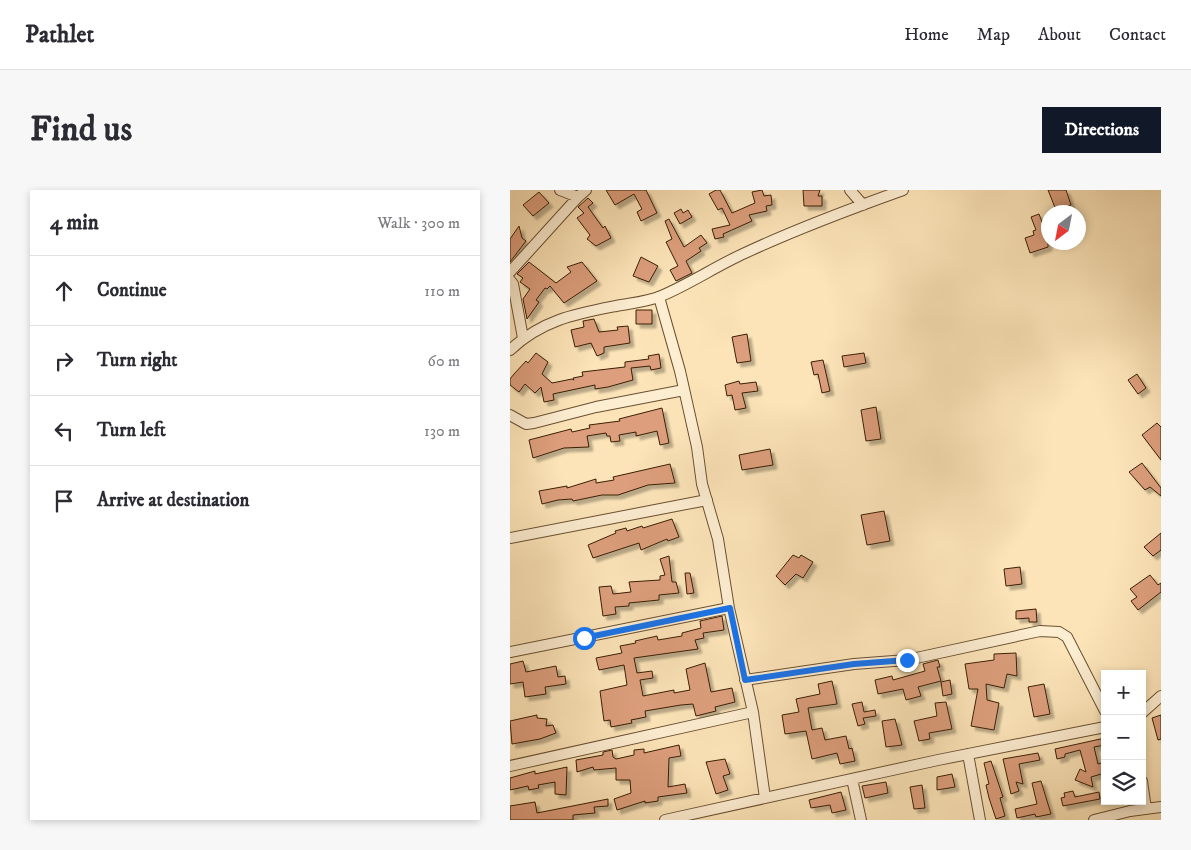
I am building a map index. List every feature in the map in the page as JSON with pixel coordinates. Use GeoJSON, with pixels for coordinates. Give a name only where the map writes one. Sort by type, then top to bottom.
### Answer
{"type":"FeatureCollection","features":[{"type":"Feature","properties":{"kind":"street"},"geometry":{"type":"LineString","coordinates":[[560,190],[582,193]]}},
{"type":"Feature","properties":{"kind":"street"},"geometry":{"type":"LineString","coordinates":[[850,190],[863,205]]}},
{"type":"Feature","properties":{"kind":"street"},"geometry":{"type":"LineString","coordinates":[[510,350],[547,323],[576,314],[659,297],[702,277],[743,253],[903,190]]}},
{"type":"Feature","properties":{"kind":"street"},"geometry":{"type":"LineString","coordinates":[[510,272],[582,193]]}},
{"type":"Feature","properties":{"kind":"street"},"geometry":{"type":"LineString","coordinates":[[510,280],[513,284],[524,338]]}},
{"type":"Feature","properties":{"kind":"street"},"geometry":{"type":"LineString","coordinates":[[659,297],[684,390],[707,500],[718,539],[730,608],[752,712],[765,798]]}},
{"type":"Feature","properties":{"kind":"street"},"geometry":{"type":"LineString","coordinates":[[510,415],[517,421],[526,424],[534,423],[596,407],[684,390]]}},
{"type":"Feature","properties":{"kind":"street"},"geometry":{"type":"LineString","coordinates":[[510,538],[707,500]]}},
{"type":"Feature","properties":{"kind":"street"},"geometry":{"type":"LineString","coordinates":[[510,652],[730,608]]}},
{"type":"Feature","properties":{"kind":"street"},"geometry":{"type":"LineString","coordinates":[[745,680],[854,664],[907,660],[1040,631],[1059,632],[1067,637],[1073,646],[1082,669],[1101,704]]}},
{"type":"Feature","properties":{"kind":"street"},"geometry":{"type":"LineString","coordinates":[[1146,709],[1161,696]]}},
{"type":"Feature","properties":{"kind":"street"},"geometry":{"type":"LineString","coordinates":[[510,766],[752,712]]}},
{"type":"Feature","properties":{"kind":"street"},"geometry":{"type":"LineString","coordinates":[[665,820],[968,754],[1101,728]]}},
{"type":"Feature","properties":{"kind":"street"},"geometry":{"type":"LineString","coordinates":[[968,754],[980,820]]}},
{"type":"Feature","properties":{"kind":"street"},"geometry":{"type":"LineString","coordinates":[[852,779],[861,820]]}},
{"type":"Feature","properties":{"kind":"street"},"geometry":{"type":"LineString","coordinates":[[1145,805],[1146,809]]}},
{"type":"Feature","properties":{"kind":"street"},"geometry":{"type":"LineString","coordinates":[[1094,820],[1131,815],[1146,809],[1161,807]]}},
{"type":"Feature","properties":{"kind":"building"},"geometry":{"type":"Polygon","coordinates":[[[606,190],[646,190],[657,213],[641,221],[637,212],[642,209],[634,194],[615,205],[606,190]]]}},
{"type":"Feature","properties":{"kind":"building"},"geometry":{"type":"Polygon","coordinates":[[[720,190],[732,213],[755,203],[752,192],[762,190],[764,196],[771,195],[772,205],[766,206],[767,211],[749,215],[752,221],[723,234],[724,237],[715,239],[712,229],[730,225],[722,208],[718,210],[709,194],[720,190]]]}},
{"type":"Feature","properties":{"kind":"building"},"geometry":{"type":"Polygon","coordinates":[[[803,190],[820,190],[818,196],[822,196],[822,206],[804,206],[803,190]]]}},
{"type":"Feature","properties":{"kind":"building"},"geometry":{"type":"Polygon","coordinates":[[[1048,190],[1066,190],[1071,205],[1054,205],[1048,190]]]}},
{"type":"Feature","properties":{"kind":"building"},"geometry":{"type":"Polygon","coordinates":[[[539,192],[549,203],[533,216],[523,205],[539,192]]]}},
{"type":"Feature","properties":{"kind":"building"},"geometry":{"type":"Polygon","coordinates":[[[588,198],[593,203],[588,207],[603,228],[605,226],[611,238],[596,246],[587,239],[590,235],[577,218],[584,213],[578,207],[588,198]]]}},
{"type":"Feature","properties":{"kind":"building"},"geometry":{"type":"Polygon","coordinates":[[[681,209],[683,213],[688,210],[692,217],[680,224],[674,213],[681,209]]]}},
{"type":"Feature","properties":{"kind":"building"},"geometry":{"type":"Polygon","coordinates":[[[1039,214],[1041,219],[1041,249],[1030,253],[1025,238],[1034,235],[1033,231],[1036,230],[1031,217],[1039,214]]]}},
{"type":"Feature","properties":{"kind":"building"},"geometry":{"type":"Polygon","coordinates":[[[669,219],[684,247],[701,235],[707,243],[699,248],[701,251],[686,261],[692,273],[676,281],[670,270],[678,266],[666,242],[672,239],[665,221],[669,219]]]}},
{"type":"Feature","properties":{"kind":"building"},"geometry":{"type":"Polygon","coordinates":[[[519,226],[522,238],[526,241],[510,262],[510,239],[519,226]]]}},
{"type":"Feature","properties":{"kind":"building"},"geometry":{"type":"Polygon","coordinates":[[[641,257],[658,266],[649,282],[633,276],[641,257]]]}},
{"type":"Feature","properties":{"kind":"building"},"geometry":{"type":"Polygon","coordinates":[[[529,262],[556,283],[571,272],[567,267],[582,262],[597,281],[564,303],[550,286],[547,289],[545,288],[536,300],[539,302],[527,319],[523,299],[530,289],[520,282],[523,278],[517,274],[529,262]]]}},
{"type":"Feature","properties":{"kind":"building"},"geometry":{"type":"Polygon","coordinates":[[[636,310],[652,310],[652,324],[636,324],[636,310]]]}},
{"type":"Feature","properties":{"kind":"building"},"geometry":{"type":"Polygon","coordinates":[[[594,319],[599,332],[618,330],[617,327],[628,326],[630,343],[604,347],[604,353],[597,356],[591,343],[575,347],[571,330],[584,327],[583,321],[594,319]]]}},
{"type":"Feature","properties":{"kind":"building"},"geometry":{"type":"Polygon","coordinates":[[[747,334],[751,361],[737,363],[732,337],[747,334]]]}},
{"type":"Feature","properties":{"kind":"building"},"geometry":{"type":"Polygon","coordinates":[[[536,353],[548,362],[542,374],[552,383],[574,380],[573,378],[583,376],[582,372],[625,367],[625,362],[649,359],[648,356],[659,354],[661,368],[651,370],[650,366],[631,368],[633,380],[608,387],[595,389],[595,385],[553,394],[554,400],[544,402],[541,387],[535,393],[525,384],[519,392],[510,385],[510,379],[514,374],[526,361],[528,363],[536,353]]]}},
{"type":"Feature","properties":{"kind":"building"},"geometry":{"type":"Polygon","coordinates":[[[864,353],[866,363],[844,367],[842,356],[864,353]]]}},
{"type":"Feature","properties":{"kind":"building"},"geometry":{"type":"Polygon","coordinates":[[[823,360],[830,391],[822,393],[818,374],[814,375],[811,362],[823,360]]]}},
{"type":"Feature","properties":{"kind":"building"},"geometry":{"type":"Polygon","coordinates":[[[1137,374],[1146,388],[1138,394],[1128,380],[1137,374]]]}},
{"type":"Feature","properties":{"kind":"building"},"geometry":{"type":"Polygon","coordinates":[[[739,381],[740,384],[756,382],[758,391],[742,393],[746,408],[735,410],[732,395],[727,396],[725,385],[739,381]]]}},
{"type":"Feature","properties":{"kind":"building"},"geometry":{"type":"Polygon","coordinates":[[[876,407],[881,439],[866,441],[861,410],[876,407]]]}},
{"type":"Feature","properties":{"kind":"building"},"geometry":{"type":"Polygon","coordinates":[[[662,408],[669,443],[660,445],[657,431],[636,436],[636,432],[619,435],[620,441],[611,442],[610,436],[607,436],[606,433],[587,436],[589,447],[564,448],[533,458],[529,440],[571,429],[572,432],[590,428],[589,425],[620,421],[619,419],[662,408]]]}},
{"type":"Feature","properties":{"kind":"building"},"geometry":{"type":"Polygon","coordinates":[[[1157,423],[1161,427],[1161,460],[1142,435],[1157,423]]]}},
{"type":"Feature","properties":{"kind":"building"},"geometry":{"type":"Polygon","coordinates":[[[770,449],[773,465],[742,470],[739,455],[770,449]]]}},
{"type":"Feature","properties":{"kind":"building"},"geometry":{"type":"Polygon","coordinates":[[[1142,463],[1161,488],[1161,496],[1150,487],[1145,490],[1129,472],[1142,463]]]}},
{"type":"Feature","properties":{"kind":"building"},"geometry":{"type":"Polygon","coordinates":[[[670,464],[675,483],[648,485],[618,495],[602,495],[573,501],[572,499],[558,500],[542,504],[539,491],[567,486],[567,488],[596,479],[596,483],[614,480],[613,477],[670,464]]]}},
{"type":"Feature","properties":{"kind":"building"},"geometry":{"type":"Polygon","coordinates":[[[884,511],[890,541],[867,545],[861,515],[884,511]]]}},
{"type":"Feature","properties":{"kind":"building"},"geometry":{"type":"Polygon","coordinates":[[[672,519],[679,537],[668,541],[667,539],[641,550],[639,543],[593,558],[588,545],[616,533],[615,531],[626,528],[627,531],[642,526],[643,528],[672,519]]]}},
{"type":"Feature","properties":{"kind":"building"},"geometry":{"type":"Polygon","coordinates":[[[1161,533],[1161,550],[1153,556],[1144,547],[1161,533]]]}},
{"type":"Feature","properties":{"kind":"building"},"geometry":{"type":"Polygon","coordinates":[[[793,555],[799,558],[801,555],[813,562],[803,578],[796,574],[785,585],[776,576],[793,555]]]}},
{"type":"Feature","properties":{"kind":"building"},"geometry":{"type":"Polygon","coordinates":[[[669,556],[672,582],[676,582],[679,593],[659,595],[659,600],[629,603],[629,606],[615,607],[616,614],[603,616],[599,587],[611,586],[613,594],[631,592],[629,582],[660,580],[660,576],[665,575],[660,559],[669,556]]]}},
{"type":"Feature","properties":{"kind":"building"},"geometry":{"type":"Polygon","coordinates":[[[1020,567],[1022,584],[1006,586],[1004,569],[1020,567]]]}},
{"type":"Feature","properties":{"kind":"building"},"geometry":{"type":"Polygon","coordinates":[[[685,573],[690,573],[694,593],[687,594],[685,573]]]}},
{"type":"Feature","properties":{"kind":"building"},"geometry":{"type":"Polygon","coordinates":[[[1150,575],[1158,585],[1161,583],[1161,592],[1138,610],[1131,601],[1137,597],[1130,589],[1150,575]]]}},
{"type":"Feature","properties":{"kind":"building"},"geometry":{"type":"Polygon","coordinates":[[[1036,609],[1037,622],[1029,622],[1029,618],[1016,619],[1016,611],[1036,609]]]}},
{"type":"Feature","properties":{"kind":"building"},"geometry":{"type":"Polygon","coordinates":[[[722,616],[724,630],[703,633],[704,638],[695,640],[698,649],[634,658],[637,673],[652,671],[653,678],[640,680],[643,696],[674,690],[674,693],[690,690],[686,669],[705,663],[711,692],[732,688],[735,702],[715,707],[716,711],[696,716],[693,704],[645,711],[646,717],[631,720],[632,723],[611,727],[610,720],[604,721],[600,691],[627,685],[624,665],[599,670],[596,658],[622,653],[620,646],[636,643],[635,641],[657,636],[658,640],[682,636],[682,633],[701,628],[700,621],[722,616]]]}},
{"type":"Feature","properties":{"kind":"building"},"geometry":{"type":"Polygon","coordinates":[[[1016,653],[1017,676],[1007,674],[1004,688],[986,684],[987,700],[999,703],[994,730],[971,726],[978,689],[969,689],[965,664],[994,660],[994,654],[1016,653]]]}},
{"type":"Feature","properties":{"kind":"building"},"geometry":{"type":"Polygon","coordinates":[[[938,660],[940,667],[937,667],[941,681],[918,687],[921,696],[906,700],[903,689],[878,694],[875,680],[892,676],[893,680],[925,671],[923,664],[938,660]]]}},
{"type":"Feature","properties":{"kind":"building"},"geometry":{"type":"Polygon","coordinates":[[[523,661],[526,672],[556,666],[558,677],[565,676],[566,684],[545,687],[546,694],[525,697],[523,682],[510,684],[510,664],[523,661]]]}},
{"type":"Feature","properties":{"kind":"building"},"geometry":{"type":"Polygon","coordinates":[[[950,680],[952,694],[943,696],[941,682],[950,680]]]}},
{"type":"Feature","properties":{"kind":"building"},"geometry":{"type":"Polygon","coordinates":[[[832,681],[837,704],[808,708],[812,730],[822,728],[825,740],[846,736],[849,749],[852,748],[855,761],[840,764],[837,753],[812,759],[806,731],[785,734],[782,715],[799,712],[796,699],[820,694],[818,684],[832,681]]]}},
{"type":"Feature","properties":{"kind":"building"},"geometry":{"type":"Polygon","coordinates":[[[1044,684],[1050,714],[1034,717],[1028,687],[1044,684]]]}},
{"type":"Feature","properties":{"kind":"building"},"geometry":{"type":"Polygon","coordinates":[[[862,702],[864,712],[875,710],[876,716],[863,718],[865,724],[858,726],[852,704],[862,702]]]}},
{"type":"Feature","properties":{"kind":"building"},"geometry":{"type":"Polygon","coordinates":[[[946,702],[952,729],[929,733],[930,739],[919,741],[914,721],[937,716],[935,703],[946,702]]]}},
{"type":"Feature","properties":{"kind":"building"},"geometry":{"type":"Polygon","coordinates":[[[537,715],[537,718],[547,719],[546,726],[553,725],[556,733],[540,739],[512,744],[510,721],[537,715]]]}},
{"type":"Feature","properties":{"kind":"building"},"geometry":{"type":"Polygon","coordinates":[[[1161,715],[1161,739],[1158,740],[1152,718],[1161,715]]]}},
{"type":"Feature","properties":{"kind":"building"},"geometry":{"type":"Polygon","coordinates":[[[895,719],[902,745],[886,747],[882,721],[895,719]]]}},
{"type":"Feature","properties":{"kind":"building"},"geometry":{"type":"Polygon","coordinates":[[[1101,739],[1101,746],[1094,747],[1098,764],[1101,763],[1101,774],[1091,777],[1093,787],[1075,780],[1080,769],[1086,772],[1080,750],[1065,754],[1065,757],[1057,759],[1055,749],[1101,739]]]}},
{"type":"Feature","properties":{"kind":"building"},"geometry":{"type":"Polygon","coordinates":[[[679,745],[681,756],[669,758],[668,787],[685,784],[687,793],[658,797],[658,801],[645,803],[645,801],[617,810],[614,799],[631,793],[630,780],[616,780],[616,768],[594,770],[593,767],[577,772],[576,760],[603,755],[603,752],[612,750],[613,757],[616,759],[634,755],[634,750],[644,749],[644,753],[679,745]]]}},
{"type":"Feature","properties":{"kind":"building"},"geometry":{"type":"Polygon","coordinates":[[[1038,753],[1040,760],[1019,764],[1023,784],[1016,782],[1019,791],[1011,794],[1003,759],[1038,753]]]}},
{"type":"Feature","properties":{"kind":"building"},"geometry":{"type":"Polygon","coordinates":[[[725,759],[730,774],[723,776],[728,790],[716,794],[706,762],[725,759]]]}},
{"type":"Feature","properties":{"kind":"building"},"geometry":{"type":"Polygon","coordinates":[[[991,761],[1003,797],[1000,798],[1005,816],[996,819],[986,785],[989,784],[984,763],[991,761]]]}},
{"type":"Feature","properties":{"kind":"building"},"geometry":{"type":"Polygon","coordinates":[[[567,767],[566,795],[555,794],[555,782],[538,785],[539,788],[529,790],[528,786],[510,790],[510,778],[535,771],[535,774],[567,767]]]}},
{"type":"Feature","properties":{"kind":"building"},"geometry":{"type":"Polygon","coordinates":[[[952,774],[955,787],[937,790],[937,777],[952,774]]]}},
{"type":"Feature","properties":{"kind":"building"},"geometry":{"type":"Polygon","coordinates":[[[1041,781],[1051,814],[1036,817],[1035,814],[1017,818],[1015,809],[1037,804],[1032,783],[1041,781]]]}},
{"type":"Feature","properties":{"kind":"building"},"geometry":{"type":"Polygon","coordinates":[[[886,782],[888,793],[865,798],[862,786],[886,782]]]}},
{"type":"Feature","properties":{"kind":"building"},"geometry":{"type":"Polygon","coordinates":[[[922,785],[925,808],[914,809],[910,787],[922,785]]]}},
{"type":"Feature","properties":{"kind":"building"},"geometry":{"type":"Polygon","coordinates":[[[1073,791],[1075,797],[1099,792],[1100,799],[1063,806],[1061,798],[1065,797],[1064,793],[1073,791]]]}},
{"type":"Feature","properties":{"kind":"building"},"geometry":{"type":"Polygon","coordinates":[[[841,792],[846,810],[832,813],[830,805],[811,808],[809,800],[841,792]]]}},
{"type":"Feature","properties":{"kind":"building"},"geometry":{"type":"Polygon","coordinates":[[[608,799],[608,806],[594,807],[595,813],[573,815],[573,820],[510,820],[510,806],[535,802],[537,813],[608,799]]]}},
{"type":"Feature","properties":{"kind":"route"},"geometry":{"type":"LineString","coordinates":[[584,638],[730,608],[745,680],[854,664],[907,660]]}}]}
